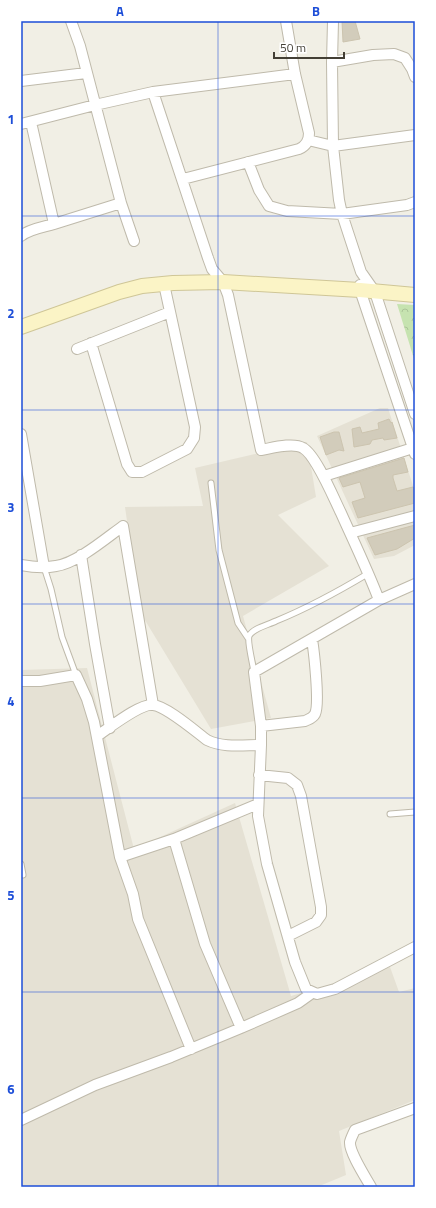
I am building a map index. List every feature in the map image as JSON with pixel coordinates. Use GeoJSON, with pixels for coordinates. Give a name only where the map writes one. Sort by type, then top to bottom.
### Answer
{"type":"FeatureCollection","features":[{"type":"Feature","properties":{"kind":"street"},"geometry":{"type":"LineString","coordinates":[[71,21],[80,46],[121,203],[134,241]]}},
{"type":"Feature","properties":{"kind":"street"},"geometry":{"type":"LineString","coordinates":[[183,179],[299,149],[305,146],[309,134],[286,21]]}},
{"type":"Feature","properties":{"kind":"street"},"geometry":{"type":"LineString","coordinates":[[333,21],[333,146],[339,200],[342,214],[361,272],[375,292],[415,414]]}},
{"type":"Feature","properties":{"kind":"street"},"geometry":{"type":"LineString","coordinates":[[332,62],[373,55],[394,54],[405,58],[415,77]]}},
{"type":"Feature","properties":{"kind":"street"},"geometry":{"type":"LineString","coordinates":[[21,81],[86,73]]}},
{"type":"Feature","properties":{"kind":"street"},"geometry":{"type":"LineString","coordinates":[[54,224],[26,123],[153,92],[296,74]]}},
{"type":"Feature","properties":{"kind":"street"},"geometry":{"type":"LineString","coordinates":[[153,92],[212,269],[223,282],[228,294],[261,450],[296,446],[304,448],[311,456],[324,476],[379,600]]}},
{"type":"Feature","properties":{"kind":"street"},"geometry":{"type":"LineString","coordinates":[[308,140],[333,146],[415,135]]}},
{"type":"Feature","properties":{"kind":"street"},"geometry":{"type":"LineString","coordinates":[[248,162],[259,190],[269,206],[287,211],[342,214],[415,202]]}},
{"type":"Feature","properties":{"kind":"street"},"geometry":{"type":"LineString","coordinates":[[21,236],[31,231],[121,203]]}},
{"type":"Feature","properties":{"kind":"street"},"geometry":{"type":"LineString","coordinates":[[324,476],[414,451],[360,290],[361,272]]}},
{"type":"Feature","properties":{"kind":"street"},"geometry":{"type":"LineString","coordinates":[[21,327],[119,292],[142,286],[164,284],[223,282],[360,290],[415,295]]}},
{"type":"Feature","properties":{"kind":"street"},"geometry":{"type":"LineString","coordinates":[[91,343],[126,464],[132,472],[142,472],[187,449],[194,438],[195,426],[164,284]]}},
{"type":"Feature","properties":{"kind":"street"},"geometry":{"type":"LineString","coordinates":[[77,349],[170,312]]}},
{"type":"Feature","properties":{"kind":"street"},"geometry":{"type":"LineString","coordinates":[[21,434],[44,567]]}},
{"type":"Feature","properties":{"kind":"street"},"geometry":{"type":"LineString","coordinates":[[350,533],[415,516]]}},
{"type":"Feature","properties":{"kind":"street"},"geometry":{"type":"LineString","coordinates":[[21,565],[44,567],[60,566],[81,555],[123,526],[153,705]]}},
{"type":"Feature","properties":{"kind":"street"},"geometry":{"type":"LineString","coordinates":[[81,555],[110,728]]}},
{"type":"Feature","properties":{"kind":"street"},"geometry":{"type":"LineString","coordinates":[[415,584],[379,600],[254,672],[261,726],[258,816],[267,864],[295,962],[306,989],[317,994],[335,989],[415,947]]}},
{"type":"Feature","properties":{"kind":"street"},"geometry":{"type":"LineString","coordinates":[[261,726],[305,721],[310,719],[314,714],[316,709],[316,680],[312,639]]}},
{"type":"Feature","properties":{"kind":"street"},"geometry":{"type":"LineString","coordinates":[[21,680],[40,681],[76,675],[87,698],[97,736],[120,857],[133,894],[138,919],[191,1049]]}},
{"type":"Feature","properties":{"kind":"street"},"geometry":{"type":"LineString","coordinates":[[97,736],[143,706],[153,705],[160,707],[212,742],[222,745],[261,745]]}},
{"type":"Feature","properties":{"kind":"street"},"geometry":{"type":"LineString","coordinates":[[259,775],[288,778],[298,785],[321,907],[321,915],[316,922],[288,936]]}},
{"type":"Feature","properties":{"kind":"street"},"geometry":{"type":"LineString","coordinates":[[120,857],[174,839],[258,804]]}},
{"type":"Feature","properties":{"kind":"street"},"geometry":{"type":"LineString","coordinates":[[174,839],[205,944],[241,1028]]}},
{"type":"Feature","properties":{"kind":"street"},"geometry":{"type":"LineString","coordinates":[[21,1120],[95,1085],[171,1057],[241,1028],[298,1002],[312,992]]}},
{"type":"Feature","properties":{"kind":"street"},"geometry":{"type":"LineString","coordinates":[[371,1187],[352,1152],[350,1144],[355,1130],[415,1108]]}},
{"type":"Feature","properties":{"kind":"lane"},"geometry":{"type":"LineString","coordinates":[[211,483],[219,550],[238,623],[248,638],[254,672]]}},
{"type":"Feature","properties":{"kind":"lane"},"geometry":{"type":"LineString","coordinates":[[44,567],[51,589],[62,637],[76,675]]}},
{"type":"Feature","properties":{"kind":"lane"},"geometry":{"type":"LineString","coordinates":[[248,638],[251,633],[257,629],[338,592],[368,573]]}},
{"type":"Feature","properties":{"kind":"lane"},"geometry":{"type":"LineString","coordinates":[[390,814],[415,812]]}},
{"type":"Feature","properties":{"kind":"lane"},"geometry":{"type":"LineString","coordinates":[[21,864],[23,875]]}},
{"type":"Feature","properties":{"kind":"shaded area"},"geometry":{"type":"Polygon","coordinates":[[[380,408],[388,408],[415,492],[415,545],[394,556],[374,559],[317,436],[380,408]]]}},
{"type":"Feature","properties":{"kind":"shaded area"},"geometry":{"type":"Polygon","coordinates":[[[307,442],[316,497],[278,515],[329,566],[243,616],[271,718],[211,729],[140,612],[125,507],[203,506],[195,468],[307,442]]]}},
{"type":"Feature","properties":{"kind":"shaded area"},"geometry":{"type":"Polygon","coordinates":[[[87,668],[134,849],[235,803],[291,996],[390,967],[399,992],[415,988],[415,1100],[339,1131],[346,1175],[317,1187],[21,1187],[21,670],[87,668]]]}},
{"type":"Feature","properties":{"kind":"green space"},"geometry":{"type":"Polygon","coordinates":[[[397,304],[415,305],[415,362],[397,304]]]}},
{"type":"Feature","properties":{"kind":"building"},"geometry":{"type":"Polygon","coordinates":[[[342,21],[355,21],[360,39],[343,42],[342,21]]]}},
{"type":"Feature","properties":{"kind":"building"},"geometry":{"type":"Polygon","coordinates":[[[389,419],[391,423],[392,422],[397,438],[372,440],[370,444],[354,447],[352,429],[360,427],[362,433],[379,429],[378,423],[389,419]]]}},
{"type":"Feature","properties":{"kind":"building"},"geometry":{"type":"Polygon","coordinates":[[[334,432],[339,432],[344,451],[339,450],[326,455],[320,437],[334,432]]]}},
{"type":"Feature","properties":{"kind":"building"},"geometry":{"type":"Polygon","coordinates":[[[404,458],[408,472],[393,475],[393,478],[397,491],[413,487],[415,492],[415,503],[358,518],[352,502],[365,498],[360,482],[343,487],[339,478],[404,458]]]}},
{"type":"Feature","properties":{"kind":"building"},"geometry":{"type":"Polygon","coordinates":[[[415,525],[415,538],[397,549],[375,555],[367,538],[415,525]]]}}]}
